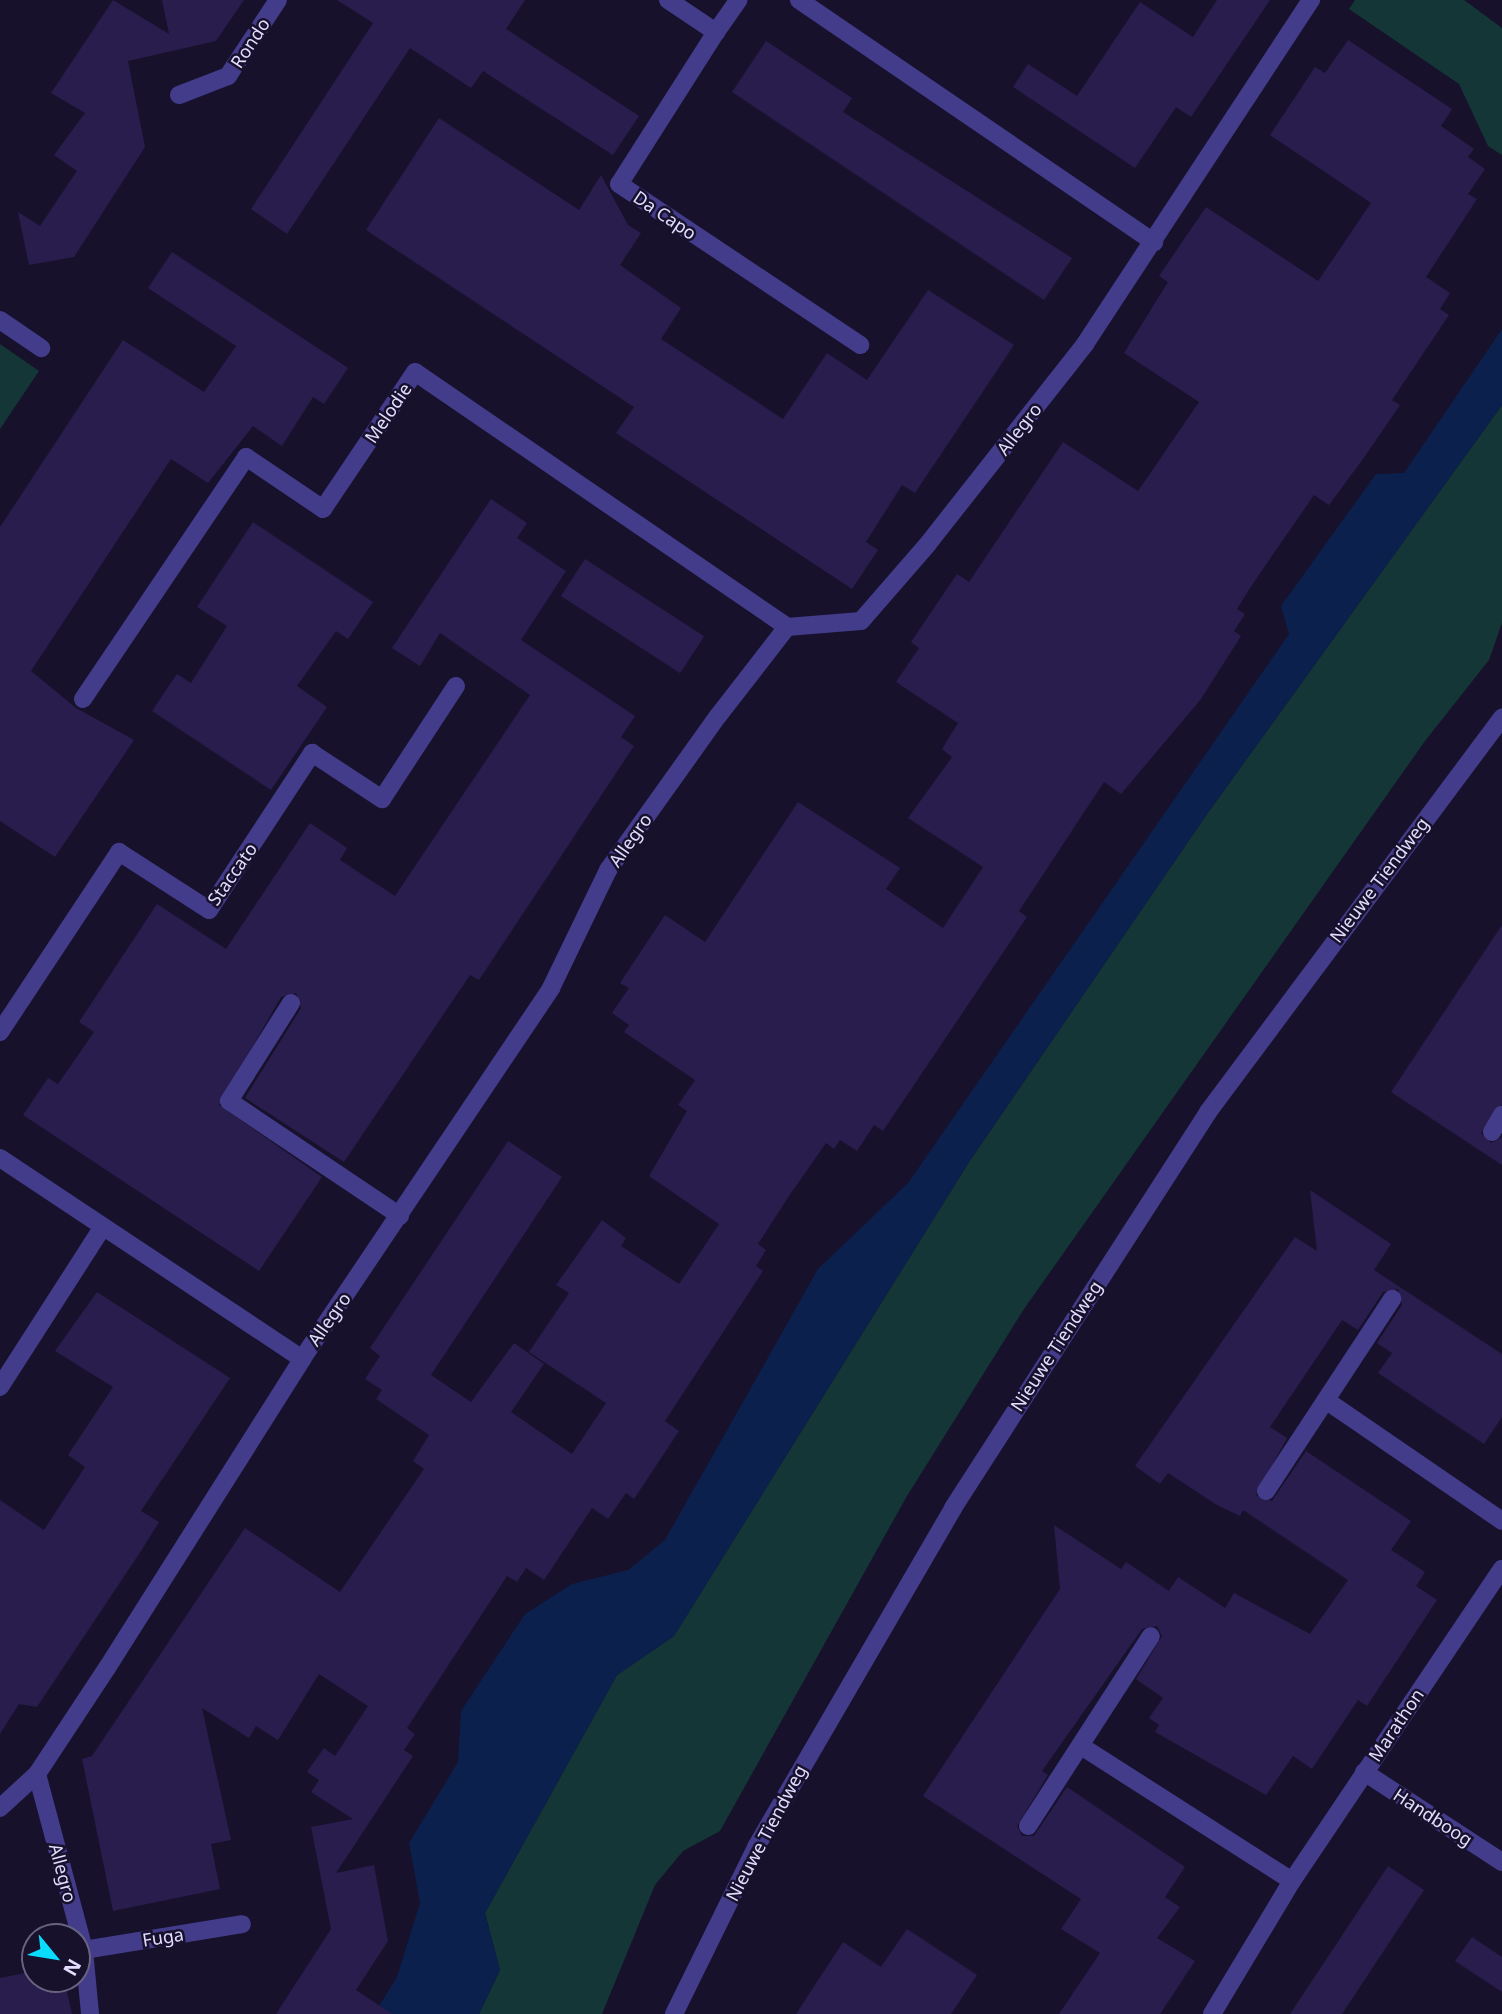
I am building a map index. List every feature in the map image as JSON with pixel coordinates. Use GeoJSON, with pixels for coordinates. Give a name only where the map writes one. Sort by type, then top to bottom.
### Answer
{"type":"FeatureCollection","features":[{"type":"Feature","properties":{"kind":"street","name":"Rondo"},"geometry":{"type":"LineString","coordinates":[[179,95],[228,76],[278,0]]}},
{"type":"Feature","properties":{"kind":"street"},"geometry":{"type":"LineString","coordinates":[[668,0],[716,32]]}},
{"type":"Feature","properties":{"kind":"street","name":"Da Capo"},"geometry":{"type":"LineString","coordinates":[[738,0],[619,184],[860,345]]}},
{"type":"Feature","properties":{"kind":"street"},"geometry":{"type":"LineString","coordinates":[[799,0],[1154,242]]}},
{"type":"Feature","properties":{"kind":"street","name":"Allegro"},"geometry":{"type":"LineString","coordinates":[[0,1808],[37,1774],[302,1359],[551,988],[608,870],[787,627],[861,621],[1077,355],[1154,242],[1311,0]]}},
{"type":"Feature","properties":{"kind":"street"},"geometry":{"type":"LineString","coordinates":[[0,320],[41,348]]}},
{"type":"Feature","properties":{"kind":"street","name":"Melodie"},"geometry":{"type":"LineString","coordinates":[[83,699],[246,457],[323,509],[415,372],[787,627]]}},
{"type":"Feature","properties":{"kind":"street","name":"Staccato"},"geometry":{"type":"LineString","coordinates":[[0,1032],[120,852],[209,910],[312,753],[382,799],[456,686]]}},
{"type":"Feature","properties":{"kind":"street","name":"Nieuwe Tiendweg"},"geometry":{"type":"LineString","coordinates":[[674,2014],[849,1680],[960,1496],[1208,1112],[1502,718]]}},
{"type":"Feature","properties":{"kind":"street"},"geometry":{"type":"LineString","coordinates":[[291,1003],[229,1101],[400,1216]]}},
{"type":"Feature","properties":{"kind":"street"},"geometry":{"type":"LineString","coordinates":[[1492,1132],[1502,1115]]}},
{"type":"Feature","properties":{"kind":"street"},"geometry":{"type":"LineString","coordinates":[[0,1158],[302,1359]]}},
{"type":"Feature","properties":{"kind":"street"},"geometry":{"type":"LineString","coordinates":[[0,1387],[102,1228]]}},
{"type":"Feature","properties":{"kind":"street"},"geometry":{"type":"LineString","coordinates":[[1266,1491],[1392,1300]]}},
{"type":"Feature","properties":{"kind":"street"},"geometry":{"type":"LineString","coordinates":[[1327,1401],[1502,1521]]}},
{"type":"Feature","properties":{"kind":"street","name":"Marathon"},"geometry":{"type":"LineString","coordinates":[[1212,2014],[1292,1881],[1502,1569]]}},
{"type":"Feature","properties":{"kind":"street"},"geometry":{"type":"LineString","coordinates":[[1028,1826],[1151,1636]]}},
{"type":"Feature","properties":{"kind":"street"},"geometry":{"type":"LineString","coordinates":[[1082,1746],[1292,1881]]}},
{"type":"Feature","properties":{"kind":"street","name":"Handboog"},"geometry":{"type":"LineString","coordinates":[[1364,1772],[1502,1862]]}},
{"type":"Feature","properties":{"kind":"street","name":"Allegro"},"geometry":{"type":"LineString","coordinates":[[37,1774],[78,1923]]}},
{"type":"Feature","properties":{"kind":"street","name":"Fuga"},"geometry":{"type":"LineString","coordinates":[[91,1949],[242,1924]]}},
{"type":"Feature","properties":{"kind":"street","name":"Allegro"},"geometry":{"type":"LineString","coordinates":[[88,1993],[90,2014]]}},
{"type":"Feature","properties":{"kind":"green space"},"geometry":{"type":"Polygon","coordinates":[[[1355,0],[1464,0],[1502,28],[1502,155],[1488,146],[1459,84],[1349,9],[1355,0]]]}},
{"type":"Feature","properties":{"kind":"green space"},"geometry":{"type":"Polygon","coordinates":[[[0,344],[39,371],[0,429],[0,344]]]}},
{"type":"Feature","properties":{"kind":"green space"},"geometry":{"type":"Polygon","coordinates":[[[1502,405],[1502,623],[1489,660],[1425,741],[1024,1309],[907,1496],[720,1831],[683,1851],[655,1885],[602,2014],[479,2014],[500,1970],[485,1913],[617,1675],[674,1636],[969,1162],[1207,814],[1502,405]]]}},
{"type":"Feature","properties":{"kind":"water"},"geometry":{"type":"Polygon","coordinates":[[[1502,329],[1502,405],[1207,814],[969,1162],[674,1636],[617,1675],[485,1913],[500,1970],[479,2014],[374,2014],[397,1977],[420,1903],[409,1843],[458,1762],[461,1711],[525,1614],[572,1584],[628,1570],[665,1540],[818,1269],[908,1183],[1289,634],[1281,606],[1376,474],[1404,473],[1502,329]]]}},
{"type":"Feature","properties":{"kind":"building"},"geometry":{"type":"Polygon","coordinates":[[[113,0],[169,34],[162,0],[244,0],[216,41],[128,61],[145,147],[74,257],[29,265],[18,212],[40,226],[77,171],[54,155],[85,113],[51,93],[113,0]]]}},
{"type":"Feature","properties":{"kind":"building"},"geometry":{"type":"Polygon","coordinates":[[[337,0],[525,0],[506,29],[639,116],[613,155],[483,71],[471,88],[410,48],[287,234],[251,209],[373,23],[337,0]]]}},
{"type":"Feature","properties":{"kind":"building"},"geometry":{"type":"Polygon","coordinates":[[[1217,0],[1270,0],[1191,117],[1176,107],[1135,168],[1013,87],[1028,64],[1077,96],[1140,2],[1193,37],[1217,0]]]}},
{"type":"Feature","properties":{"kind":"building"},"geometry":{"type":"Polygon","coordinates":[[[1348,40],[1452,109],[1441,126],[1474,149],[1468,157],[1485,169],[1468,194],[1477,199],[1426,277],[1450,293],[1440,309],[1449,315],[1392,400],[1400,405],[1363,459],[1329,505],[1314,495],[1252,585],[1237,609],[1245,614],[1234,631],[1241,636],[1201,699],[1121,794],[1104,782],[1019,911],[1027,917],[883,1131],[874,1125],[857,1151],[840,1140],[834,1149],[826,1143],[789,1196],[758,1244],[766,1250],[756,1266],[763,1271],[665,1421],[679,1431],[634,1499],[626,1493],[608,1519],[592,1508],[544,1580],[526,1568],[517,1582],[507,1576],[407,1728],[415,1734],[404,1750],[413,1756],[336,1873],[374,1865],[388,1941],[356,1990],[392,2014],[276,2014],[331,1929],[311,1827],[353,1819],[311,1792],[319,1780],[307,1772],[324,1748],[335,1756],[368,1706],[319,1674],[278,1740],[256,1726],[249,1738],[202,1708],[231,1840],[211,1844],[220,1889],[113,1911],[82,1759],[92,1756],[245,1528],[340,1592],[424,1469],[413,1461],[429,1435],[376,1399],[382,1390],[365,1379],[380,1356],[370,1348],[508,1141],[562,1177],[431,1375],[471,1402],[514,1343],[544,1364],[511,1412],[572,1454],[606,1403],[529,1352],[569,1293],[556,1285],[602,1220],[626,1238],[621,1246],[679,1284],[719,1224],[649,1176],[687,1111],[678,1105],[695,1080],[624,1032],[629,1025],[612,1013],[629,988],[620,983],[665,915],[705,942],[798,802],[900,868],[886,889],[943,928],[983,867],[908,818],[952,757],[942,749],[958,723],[896,682],[919,648],[911,642],[957,574],[969,582],[1063,442],[1138,491],[1199,402],[1124,353],[1168,282],[1159,276],[1206,207],[1318,281],[1371,203],[1270,135],[1315,67],[1325,73],[1348,40]]]}},
{"type":"Feature","properties":{"kind":"building"},"geometry":{"type":"Polygon","coordinates":[[[766,41],[852,98],[843,112],[1072,258],[1044,300],[732,92],[766,41]]]}},
{"type":"Feature","properties":{"kind":"building"},"geometry":{"type":"Polygon","coordinates":[[[439,118],[579,210],[601,175],[628,225],[641,233],[620,265],[681,308],[661,339],[783,419],[827,353],[867,380],[928,290],[1014,345],[915,493],[902,485],[866,542],[878,550],[852,589],[616,433],[634,407],[366,230],[439,118]]]}},
{"type":"Feature","properties":{"kind":"building"},"geometry":{"type":"Polygon","coordinates":[[[172,252],[348,368],[324,404],[313,397],[282,446],[253,426],[208,483],[171,459],[31,671],[76,708],[134,740],[55,857],[0,821],[0,527],[123,340],[204,392],[236,346],[148,288],[172,252]]]}},
{"type":"Feature","properties":{"kind":"building"},"geometry":{"type":"Polygon","coordinates":[[[491,499],[527,523],[517,538],[566,571],[521,640],[635,716],[621,737],[634,746],[479,980],[470,975],[344,1162],[245,1098],[301,1008],[296,993],[281,997],[219,1105],[322,1177],[259,1271],[23,1115],[48,1078],[58,1084],[94,1032],[79,1022],[157,904],[226,949],[310,823],[347,848],[340,860],[395,896],[530,695],[440,633],[420,666],[392,648],[491,499]]]}},
{"type":"Feature","properties":{"kind":"building"},"geometry":{"type":"Polygon","coordinates":[[[253,522],[373,602],[348,639],[336,631],[297,686],[327,707],[271,790],[152,711],[177,674],[191,683],[227,626],[197,607],[253,522]]]}},
{"type":"Feature","properties":{"kind":"building"},"geometry":{"type":"Polygon","coordinates":[[[585,559],[704,636],[680,673],[561,596],[585,559]]]}},
{"type":"Feature","properties":{"kind":"building"},"geometry":{"type":"Polygon","coordinates":[[[1502,925],[1502,1104],[1481,1133],[1491,1143],[1502,1137],[1502,1165],[1391,1092],[1502,925]]]}},
{"type":"Feature","properties":{"kind":"building"},"geometry":{"type":"Polygon","coordinates":[[[1310,1190],[1391,1244],[1374,1270],[1502,1354],[1502,1417],[1484,1444],[1378,1373],[1392,1353],[1377,1343],[1402,1305],[1398,1289],[1383,1292],[1358,1330],[1342,1320],[1270,1427],[1287,1438],[1256,1495],[1272,1501],[1306,1451],[1411,1521],[1391,1550],[1425,1572],[1416,1586],[1437,1600],[1367,1706],[1358,1700],[1312,1769],[1293,1756],[1266,1795],[1155,1732],[1159,1725],[1149,1718],[1163,1698],[1136,1679],[1162,1636],[1157,1626],[1142,1629],[1042,1771],[1048,1775],[1017,1826],[1022,1836],[1034,1836],[1067,1787],[1185,1867],[1165,1897],[1180,1907],[1157,1938],[1195,1961],[1160,2014],[1059,2014],[1100,1953],[1061,1929],[1081,1899],[923,1796],[1060,1589],[1054,1525],[1121,1569],[1126,1562],[1169,1591],[1178,1577],[1225,1608],[1234,1593],[1310,1634],[1348,1580],[1243,1510],[1240,1516],[1217,1505],[1168,1473],[1160,1484],[1135,1466],[1295,1237],[1317,1251],[1310,1190]]]}},
{"type":"Feature","properties":{"kind":"building"},"geometry":{"type":"Polygon","coordinates":[[[97,1292],[230,1378],[141,1511],[159,1522],[141,1551],[37,1707],[19,1704],[0,1734],[0,1500],[44,1530],[85,1467],[68,1455],[113,1387],[55,1351],[97,1292]]]}},
{"type":"Feature","properties":{"kind":"building"},"geometry":{"type":"Polygon","coordinates":[[[1388,1866],[1424,1890],[1342,2014],[1290,2014],[1388,1866]]]}},
{"type":"Feature","properties":{"kind":"building"},"geometry":{"type":"Polygon","coordinates":[[[907,1929],[977,1975],[951,2014],[796,2014],[843,1942],[881,1967],[907,1929]]]}},
{"type":"Feature","properties":{"kind":"building"},"geometry":{"type":"Polygon","coordinates":[[[1472,1937],[1502,1957],[1502,1992],[1455,1961],[1472,1937]]]}},
{"type":"Feature","properties":{"kind":"building"},"geometry":{"type":"Polygon","coordinates":[[[21,1974],[21,1993],[67,1993],[72,2014],[0,2014],[0,1978],[21,1974]]]}}]}
